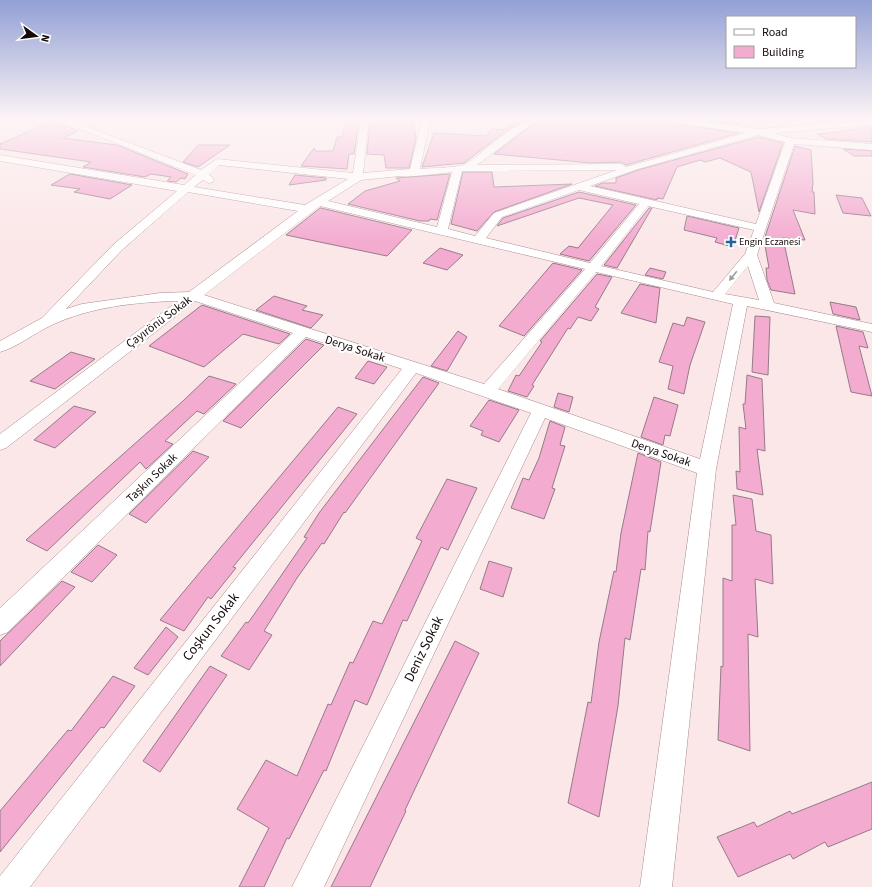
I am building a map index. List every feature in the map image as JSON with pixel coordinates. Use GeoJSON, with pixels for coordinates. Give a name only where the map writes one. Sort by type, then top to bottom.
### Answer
{"type":"FeatureCollection","features":[{"type":"Feature","properties":{"kind":"street"},"geometry":{"type":"LineString","coordinates":[[18,161],[230,196],[313,205],[442,231],[716,297],[768,306],[872,328]]}},
{"type":"Feature","properties":{"kind":"street"},"geometry":{"type":"LineString","coordinates":[[173,161],[202,174],[230,196]]}},
{"type":"Feature","properties":{"kind":"street"},"geometry":{"type":"LineString","coordinates":[[358,177],[360,161]]}},
{"type":"Feature","properties":{"kind":"street"},"geometry":{"type":"LineString","coordinates":[[414,172],[416,161]]}},
{"type":"Feature","properties":{"kind":"street"},"geometry":{"type":"LineString","coordinates":[[442,231],[462,168],[472,161]]}},
{"type":"Feature","properties":{"kind":"street"},"geometry":{"type":"LineString","coordinates":[[478,240],[498,215],[655,161]]}},
{"type":"Feature","properties":{"kind":"street"},"geometry":{"type":"LineString","coordinates":[[716,297],[751,255],[783,161]]}},
{"type":"Feature","properties":{"kind":"street"},"geometry":{"type":"LineString","coordinates":[[7,168],[21,162]]}},
{"type":"Feature","properties":{"kind":"street"},"geometry":{"type":"LineString","coordinates":[[46,322],[118,247],[217,162],[358,177],[462,168],[635,167]]}},
{"type":"Feature","properties":{"kind":"street"},"geometry":{"type":"LineString","coordinates":[[370,186],[414,172]]}},
{"type":"Feature","properties":{"kind":"street"},"geometry":{"type":"LineString","coordinates":[[313,205],[358,177]]}},
{"type":"Feature","properties":{"kind":"street"},"geometry":{"type":"LineString","coordinates":[[579,187],[759,228]]}},
{"type":"Feature","properties":{"kind":"street"},"geometry":{"type":"LineString","coordinates":[[313,205],[356,190]]}},
{"type":"Feature","properties":{"kind":"street"},"geometry":{"type":"LineString","coordinates":[[487,391],[593,268],[645,203]]}},
{"type":"Feature","properties":{"kind":"street","name":"Çayırönü Sokak"},"geometry":{"type":"LineString","coordinates":[[0,443],[313,205]]}},
{"type":"Feature","properties":{"kind":"street"},"geometry":{"type":"LineString","coordinates":[[751,255],[768,306]]}},
{"type":"Feature","properties":{"kind":"street","name":"Derya Sokak"},"geometry":{"type":"LineString","coordinates":[[0,347],[46,322],[82,308],[160,297],[194,296],[487,391],[707,469]]}},
{"type":"Feature","properties":{"kind":"street"},"geometry":{"type":"LineString","coordinates":[[656,887],[707,469],[741,301]]}},
{"type":"Feature","properties":{"kind":"street","name":"Taşkın Sokak"},"geometry":{"type":"LineString","coordinates":[[0,624],[303,332]]}},
{"type":"Feature","properties":{"kind":"street","name":"Coşkun Sokak"},"geometry":{"type":"LineString","coordinates":[[11,887],[412,367]]}},
{"type":"Feature","properties":{"kind":"street","name":"Deniz Sokak"},"geometry":{"type":"LineString","coordinates":[[308,887],[540,411]]}},
{"type":"Feature","properties":{"kind":"building"},"geometry":{"type":"Polygon","coordinates":[[[87,161],[157,161],[188,174],[185,179],[181,178],[176,182],[167,181],[171,177],[151,174],[145,177],[83,167],[91,162],[87,161]]]}},
{"type":"Feature","properties":{"kind":"building"},"geometry":{"type":"Polygon","coordinates":[[[184,161],[206,161],[198,167],[184,161]]]}},
{"type":"Feature","properties":{"kind":"building"},"geometry":{"type":"Polygon","coordinates":[[[304,161],[348,161],[347,169],[301,166],[304,161]]]}},
{"type":"Feature","properties":{"kind":"building"},"geometry":{"type":"Polygon","coordinates":[[[385,161],[411,161],[409,168],[386,168],[385,161]]]}},
{"type":"Feature","properties":{"kind":"building"},"geometry":{"type":"Polygon","coordinates":[[[424,161],[466,161],[464,163],[422,167],[424,161]]]}},
{"type":"Feature","properties":{"kind":"building"},"geometry":{"type":"Polygon","coordinates":[[[574,161],[639,161],[626,165],[621,162],[591,163],[574,161]]]}},
{"type":"Feature","properties":{"kind":"building"},"geometry":{"type":"Polygon","coordinates":[[[669,161],[695,161],[677,167],[663,199],[657,198],[657,200],[595,186],[603,183],[616,183],[616,178],[669,161]]]}},
{"type":"Feature","properties":{"kind":"building"},"geometry":{"type":"Polygon","coordinates":[[[728,161],[777,161],[759,212],[751,172],[728,161]]]}},
{"type":"Feature","properties":{"kind":"building"},"geometry":{"type":"Polygon","coordinates":[[[790,161],[812,161],[812,192],[814,192],[815,214],[793,210],[805,240],[783,238],[795,294],[771,290],[767,280],[766,268],[769,268],[764,240],[790,161]]]}},
{"type":"Feature","properties":{"kind":"building"},"geometry":{"type":"Polygon","coordinates":[[[463,172],[492,172],[494,187],[572,184],[494,212],[477,231],[451,224],[463,172]]]}},
{"type":"Feature","properties":{"kind":"building"},"geometry":{"type":"Polygon","coordinates":[[[70,174],[132,185],[110,199],[74,192],[80,189],[51,185],[70,174]]]}},
{"type":"Feature","properties":{"kind":"building"},"geometry":{"type":"Polygon","coordinates":[[[450,174],[437,220],[430,219],[429,221],[420,221],[348,204],[365,191],[400,181],[396,178],[450,174]]]}},
{"type":"Feature","properties":{"kind":"building"},"geometry":{"type":"Polygon","coordinates":[[[295,175],[326,178],[326,180],[289,185],[295,175]]]}},
{"type":"Feature","properties":{"kind":"building"},"geometry":{"type":"Polygon","coordinates":[[[579,192],[636,205],[589,261],[560,254],[569,246],[578,248],[613,205],[579,198],[497,226],[503,218],[579,192]]]}},
{"type":"Feature","properties":{"kind":"building"},"geometry":{"type":"Polygon","coordinates":[[[836,195],[862,198],[871,216],[843,213],[836,195]]]}},
{"type":"Feature","properties":{"kind":"building"},"geometry":{"type":"Polygon","coordinates":[[[320,208],[412,230],[387,256],[286,235],[320,208]]]}},
{"type":"Feature","properties":{"kind":"building"},"geometry":{"type":"Polygon","coordinates":[[[649,208],[652,208],[617,268],[604,265],[649,208]]]}},
{"type":"Feature","properties":{"kind":"building"},"geometry":{"type":"Polygon","coordinates":[[[687,216],[739,228],[733,247],[715,242],[717,238],[684,230],[687,216]]]}},
{"type":"Feature","properties":{"kind":"building"},"geometry":{"type":"Polygon","coordinates":[[[440,248],[463,255],[447,270],[423,263],[440,248]]]}},
{"type":"Feature","properties":{"kind":"building"},"geometry":{"type":"Polygon","coordinates":[[[553,263],[582,270],[524,336],[499,326],[553,263]]]}},
{"type":"Feature","properties":{"kind":"building"},"geometry":{"type":"Polygon","coordinates":[[[650,268],[666,272],[663,279],[645,275],[650,268]]]}},
{"type":"Feature","properties":{"kind":"building"},"geometry":{"type":"Polygon","coordinates":[[[597,274],[612,277],[595,307],[599,309],[591,321],[578,317],[570,329],[568,328],[532,385],[534,386],[527,397],[508,391],[516,375],[519,376],[542,342],[540,341],[597,274]]]}},
{"type":"Feature","properties":{"kind":"building"},"geometry":{"type":"Polygon","coordinates":[[[640,284],[660,288],[656,323],[621,313],[640,284]]]}},
{"type":"Feature","properties":{"kind":"building"},"geometry":{"type":"Polygon","coordinates":[[[274,296],[307,306],[302,310],[323,315],[311,328],[256,310],[274,296]]]}},
{"type":"Feature","properties":{"kind":"building"},"geometry":{"type":"Polygon","coordinates":[[[830,302],[856,307],[860,320],[833,314],[830,302]]]}},
{"type":"Feature","properties":{"kind":"building"},"geometry":{"type":"Polygon","coordinates":[[[202,305],[290,334],[279,344],[243,334],[204,367],[149,346],[202,305]]]}},
{"type":"Feature","properties":{"kind":"building"},"geometry":{"type":"Polygon","coordinates":[[[755,316],[770,317],[768,375],[752,372],[755,316]]]}},
{"type":"Feature","properties":{"kind":"building"},"geometry":{"type":"Polygon","coordinates":[[[687,317],[705,322],[690,365],[684,394],[668,389],[673,366],[659,362],[673,323],[684,326],[687,317]]]}},
{"type":"Feature","properties":{"kind":"building"},"geometry":{"type":"Polygon","coordinates":[[[836,326],[863,332],[868,348],[859,346],[872,396],[851,392],[836,326]]]}},
{"type":"Feature","properties":{"kind":"building"},"geometry":{"type":"Polygon","coordinates":[[[458,331],[467,337],[447,371],[431,366],[458,331]]]}},
{"type":"Feature","properties":{"kind":"building"},"geometry":{"type":"Polygon","coordinates":[[[306,339],[324,345],[241,428],[223,421],[306,339]]]}},
{"type":"Feature","properties":{"kind":"building"},"geometry":{"type":"Polygon","coordinates":[[[71,352],[95,359],[55,389],[30,381],[71,352]]]}},
{"type":"Feature","properties":{"kind":"building"},"geometry":{"type":"Polygon","coordinates":[[[368,361],[387,367],[374,384],[355,378],[368,361]]]}},
{"type":"Feature","properties":{"kind":"building"},"geometry":{"type":"Polygon","coordinates":[[[747,375],[762,379],[765,451],[757,449],[763,495],[737,489],[736,471],[740,472],[739,427],[746,429],[743,404],[745,404],[747,375]]]}},
{"type":"Feature","properties":{"kind":"building"},"geometry":{"type":"Polygon","coordinates":[[[209,376],[236,384],[204,414],[197,411],[165,441],[173,444],[146,469],[140,462],[47,551],[26,540],[183,401],[209,376]]]}},
{"type":"Feature","properties":{"kind":"building"},"geometry":{"type":"Polygon","coordinates":[[[423,377],[439,383],[345,513],[344,512],[324,544],[322,543],[297,578],[264,631],[272,635],[249,670],[221,656],[246,622],[248,623],[307,538],[304,537],[319,513],[423,377]]]}},
{"type":"Feature","properties":{"kind":"building"},"geometry":{"type":"Polygon","coordinates":[[[558,393],[573,397],[569,412],[554,407],[558,393]]]}},
{"type":"Feature","properties":{"kind":"building"},"geometry":{"type":"Polygon","coordinates":[[[654,397],[678,405],[670,436],[665,435],[663,445],[641,437],[654,397]]]}},
{"type":"Feature","properties":{"kind":"building"},"geometry":{"type":"Polygon","coordinates":[[[489,400],[519,410],[499,442],[481,435],[483,431],[470,426],[489,400]]]}},
{"type":"Feature","properties":{"kind":"building"},"geometry":{"type":"Polygon","coordinates":[[[74,406],[96,412],[55,448],[34,440],[74,406]]]}},
{"type":"Feature","properties":{"kind":"building"},"geometry":{"type":"Polygon","coordinates":[[[338,407],[357,414],[233,567],[236,568],[211,599],[208,597],[184,631],[160,620],[338,407]]]}},
{"type":"Feature","properties":{"kind":"building"},"geometry":{"type":"Polygon","coordinates":[[[550,421],[565,427],[560,445],[565,446],[552,488],[555,489],[544,519],[511,508],[523,478],[529,480],[539,458],[550,421]]]}},
{"type":"Feature","properties":{"kind":"building"},"geometry":{"type":"Polygon","coordinates":[[[193,451],[209,457],[146,523],[129,514],[193,451]]]}},
{"type":"Feature","properties":{"kind":"building"},"geometry":{"type":"Polygon","coordinates":[[[638,453],[661,462],[650,532],[648,531],[645,570],[641,569],[630,640],[625,638],[618,706],[599,817],[568,803],[588,702],[591,703],[599,642],[614,571],[616,572],[621,533],[638,453]]]}},
{"type":"Feature","properties":{"kind":"building"},"geometry":{"type":"Polygon","coordinates":[[[447,479],[477,488],[448,550],[441,547],[407,621],[403,620],[367,705],[355,700],[326,771],[324,770],[289,839],[287,838],[264,887],[239,887],[269,828],[237,809],[266,760],[297,776],[328,704],[331,705],[350,662],[353,663],[373,621],[382,624],[422,541],[416,538],[447,479]]]}},
{"type":"Feature","properties":{"kind":"building"},"geometry":{"type":"Polygon","coordinates":[[[733,495],[752,499],[756,531],[771,535],[773,584],[755,579],[758,637],[748,634],[750,751],[718,740],[721,666],[723,667],[723,578],[732,581],[732,525],[736,525],[733,495]]]}},
{"type":"Feature","properties":{"kind":"building"},"geometry":{"type":"Polygon","coordinates":[[[98,545],[117,555],[92,582],[71,572],[98,545]]]}},
{"type":"Feature","properties":{"kind":"building"},"geometry":{"type":"Polygon","coordinates":[[[489,561],[512,568],[503,597],[480,589],[489,561]]]}},
{"type":"Feature","properties":{"kind":"building"},"geometry":{"type":"Polygon","coordinates":[[[62,581],[75,587],[0,666],[0,641],[62,581]]]}},
{"type":"Feature","properties":{"kind":"building"},"geometry":{"type":"Polygon","coordinates":[[[166,627],[178,637],[148,675],[134,668],[166,627]]]}},
{"type":"Feature","properties":{"kind":"building"},"geometry":{"type":"Polygon","coordinates":[[[455,641],[479,653],[370,887],[331,887],[455,641]]]}},
{"type":"Feature","properties":{"kind":"building"},"geometry":{"type":"Polygon","coordinates":[[[210,666],[227,675],[160,772],[143,761],[210,666]]]}},
{"type":"Feature","properties":{"kind":"building"},"geometry":{"type":"Polygon","coordinates":[[[113,676],[135,686],[104,728],[101,727],[0,852],[0,811],[68,730],[71,731],[113,676]]]}},
{"type":"Feature","properties":{"kind":"building"},"geometry":{"type":"Polygon","coordinates":[[[872,782],[872,829],[828,847],[825,842],[793,859],[790,854],[738,877],[717,837],[754,822],[757,827],[790,811],[792,814],[872,782]]]}},
{"type":"Feature","properties":{"kind":"place","name":"Engin Eczanesi"},"geometry":{"type":"Point","coordinates":[731,242]}}]}
